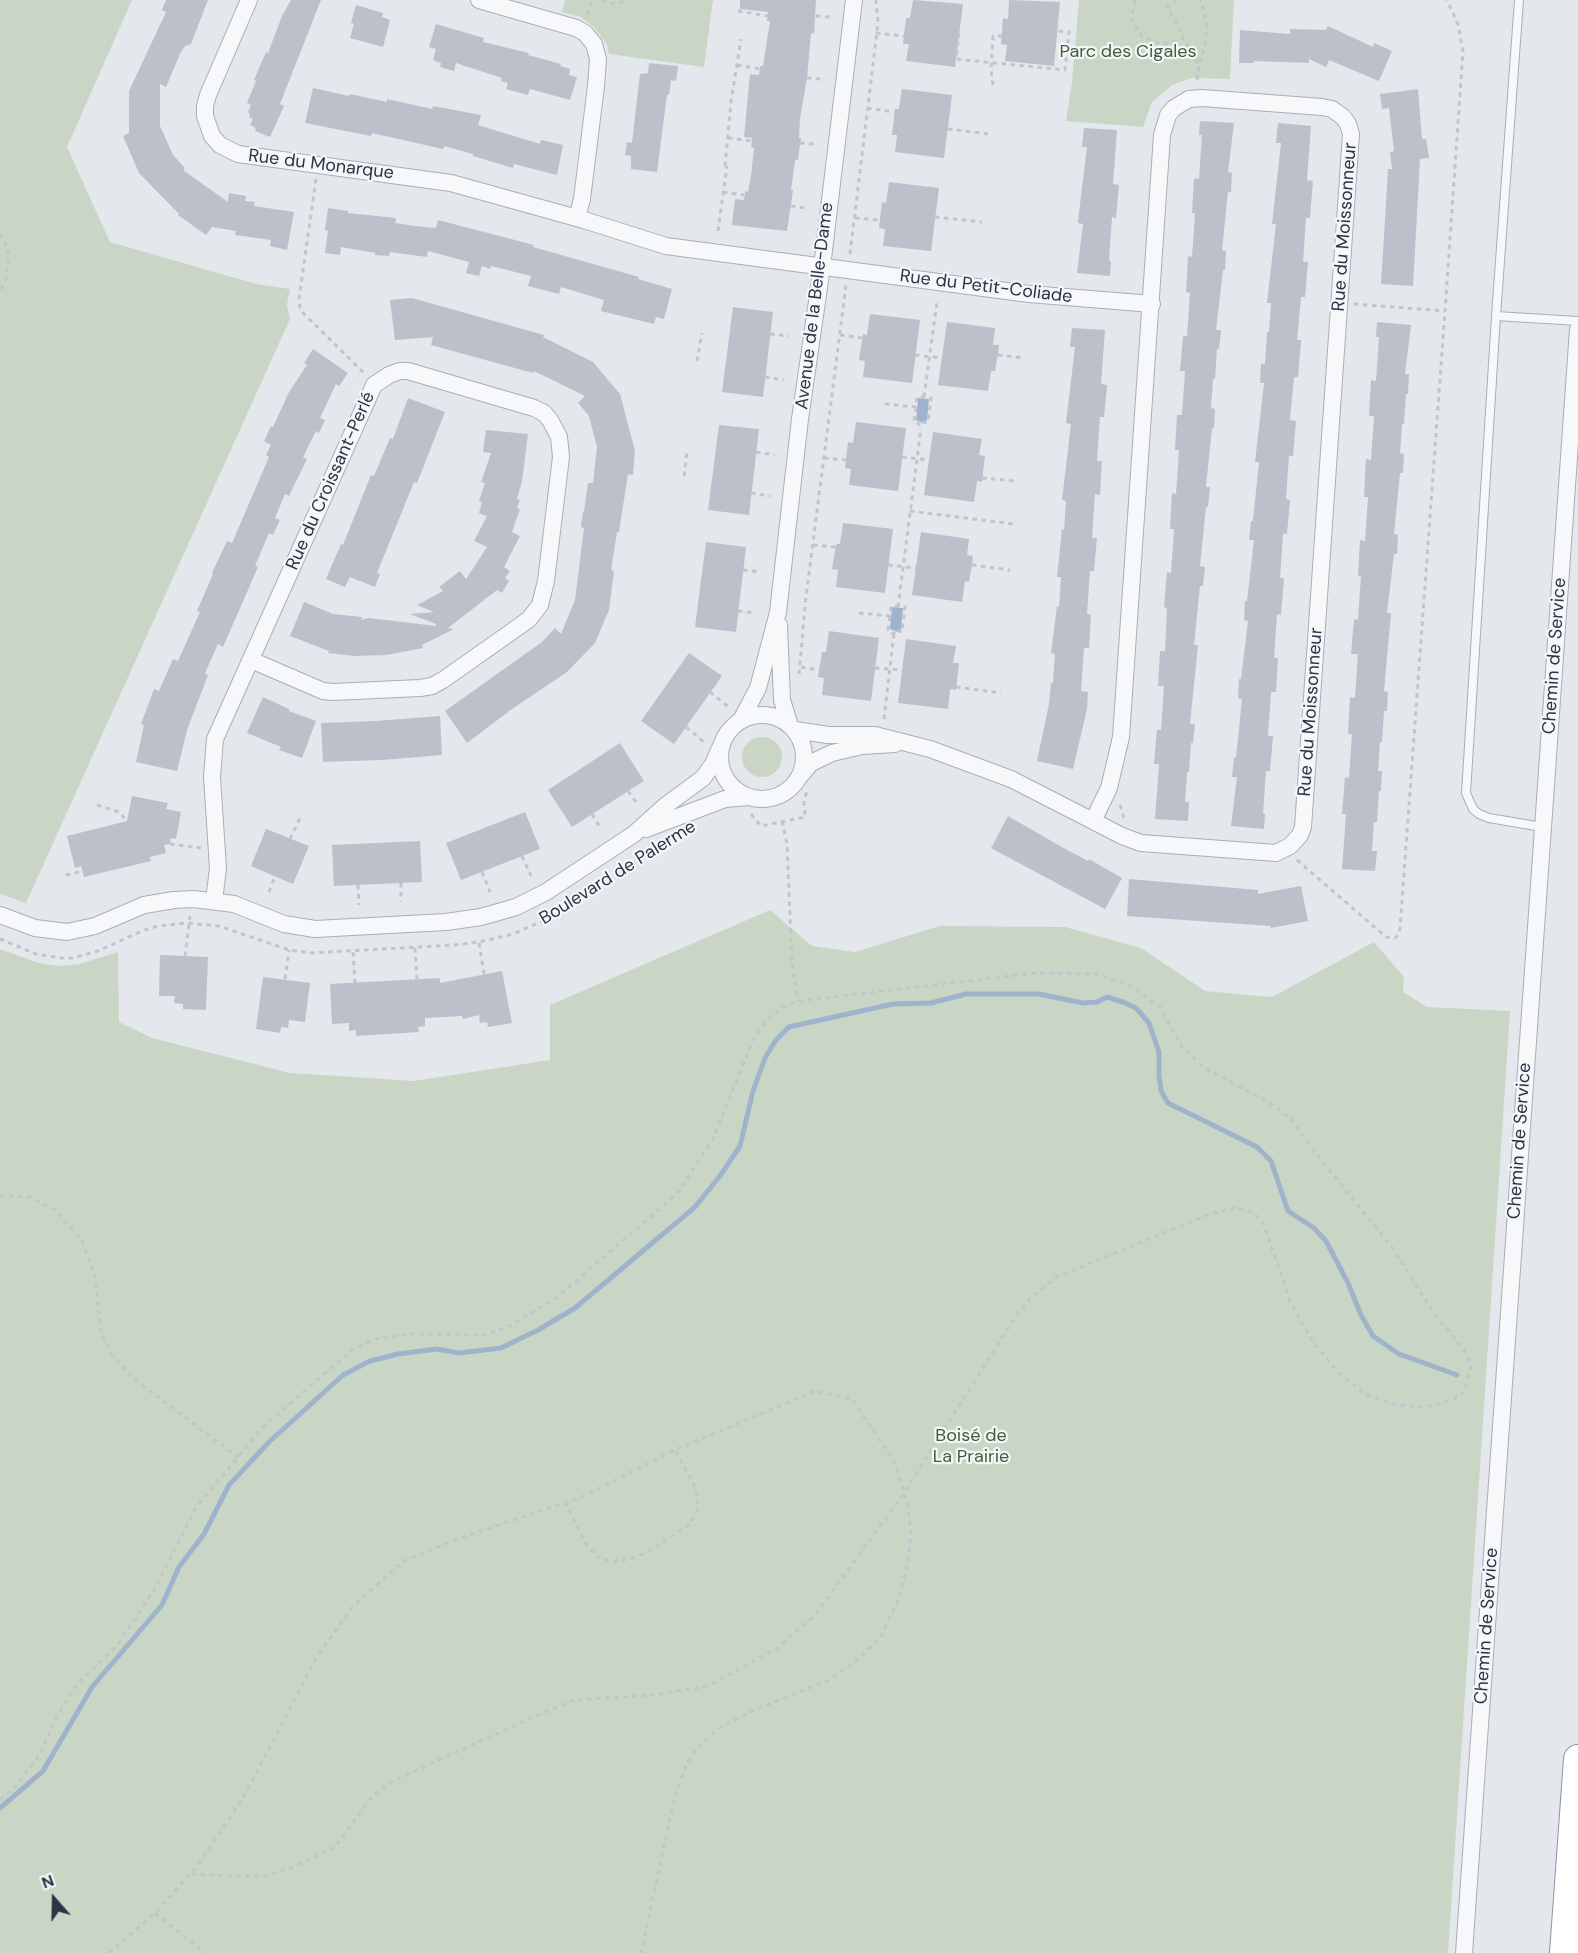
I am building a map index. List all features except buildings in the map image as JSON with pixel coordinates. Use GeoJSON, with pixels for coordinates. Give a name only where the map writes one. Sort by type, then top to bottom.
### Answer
{"type":"FeatureCollection","features":[{"type":"Feature","properties":{"kind":"highway"},"geometry":{"type":"LineString","coordinates":[[1564,1953],[1578,1759]]}},
{"type":"Feature","properties":{"kind":"street","name":"Rue du Monarque"},"geometry":{"type":"LineString","coordinates":[[249,0],[205,106],[205,116],[212,136],[229,151],[451,183],[577,218],[666,246],[822,267]]}},
{"type":"Feature","properties":{"kind":"street"},"geometry":{"type":"LineString","coordinates":[[479,0],[576,28],[585,33],[594,44],[598,59],[596,86],[583,191],[577,218]]}},
{"type":"Feature","properties":{"kind":"street","name":"Avenue de la Belle-Dame"},"geometry":{"type":"LineString","coordinates":[[736,714],[758,688],[778,612],[800,419],[822,267],[854,0]]}},
{"type":"Feature","properties":{"kind":"street","name":"Rue du Moissonneur"},"geometry":{"type":"LineString","coordinates":[[792,728],[828,735],[884,736],[940,752],[1028,786],[1122,836],[1141,843],[1267,854],[1282,851],[1300,835],[1303,827],[1351,142],[1348,124],[1332,109],[1202,98],[1189,99],[1174,108],[1168,115],[1162,135],[1121,737],[1109,788],[1093,820]]}},
{"type":"Feature","properties":{"kind":"street","name":"Rue du Petit-Coliade"},"geometry":{"type":"LineString","coordinates":[[822,267],[1029,294],[1152,304]]}},
{"type":"Feature","properties":{"kind":"street","name":"Chemin de Service"},"geometry":{"type":"LineString","coordinates":[[1464,1953],[1578,329]]}},
{"type":"Feature","properties":{"kind":"street","name":"Rue du Croissant-Perlé"},"geometry":{"type":"LineString","coordinates":[[214,901],[218,878],[212,777],[213,750],[219,729],[369,393],[381,379],[400,371],[408,371],[534,408],[544,413],[550,420],[559,437],[561,457],[546,580],[540,605],[521,625],[443,680],[432,686],[420,688],[323,691],[251,660]]}},
{"type":"Feature","properties":{"kind":"street","name":"Avenue de la Belle-Dame"},"geometry":{"type":"LineString","coordinates":[[778,612],[782,700],[792,728]]}},
{"type":"Feature","properties":{"kind":"street"},"geometry":{"type":"LineString","coordinates":[[736,714],[779,718],[792,728],[801,741],[804,754],[803,766],[792,786],[773,797],[757,799],[736,790],[727,780],[721,767],[720,753],[736,714]]}},
{"type":"Feature","properties":{"kind":"street","name":"Boulevard de Palerme"},"geometry":{"type":"LineString","coordinates":[[0,915],[35,928],[67,932],[95,926],[132,909],[184,899],[214,901],[250,909],[284,924],[315,929],[481,918],[516,907],[540,895],[634,834],[665,806],[703,778],[713,764],[724,739]]}},
{"type":"Feature","properties":{"kind":"street","name":"Rue du Moissonneur"},"geometry":{"type":"LineString","coordinates":[[798,778],[811,763],[832,753],[862,746],[908,743]]}},
{"type":"Feature","properties":{"kind":"street","name":"Boulevard de Palerme"},"geometry":{"type":"LineString","coordinates":[[634,834],[709,804],[733,797],[749,797]]}},
{"type":"Feature","properties":{"kind":"lane"},"geometry":{"type":"LineString","coordinates":[[1519,0],[1496,316],[1466,793],[1473,808],[1479,814],[1489,818],[1542,827]]}},
{"type":"Feature","properties":{"kind":"lane"},"geometry":{"type":"LineString","coordinates":[[1496,316],[1578,321]]}},
{"type":"Feature","properties":{"kind":"path"},"geometry":{"type":"LineString","coordinates":[[585,20],[593,0]]}},
{"type":"Feature","properties":{"kind":"path"},"geometry":{"type":"LineString","coordinates":[[602,0],[615,4],[623,2]]}},
{"type":"Feature","properties":{"kind":"path","name":"Avenue de la Belle-Dame"},"geometry":{"type":"LineString","coordinates":[[849,256],[876,33],[878,12],[876,0]]}},
{"type":"Feature","properties":{"kind":"path"},"geometry":{"type":"LineString","coordinates":[[1135,0],[1131,19],[1142,36],[1160,44],[1171,43],[1183,38]]}},
{"type":"Feature","properties":{"kind":"path"},"geometry":{"type":"LineString","coordinates":[[1177,0],[1167,7],[1199,65]]}},
{"type":"Feature","properties":{"kind":"path"},"geometry":{"type":"LineString","coordinates":[[1197,80],[1207,27],[1201,0]]}},
{"type":"Feature","properties":{"kind":"path"},"geometry":{"type":"LineString","coordinates":[[1301,864],[1386,937],[1395,938],[1397,936],[1400,929],[1463,51],[1458,24],[1447,0]]}},
{"type":"Feature","properties":{"kind":"path"},"geometry":{"type":"LineString","coordinates":[[738,11],[768,16]]}},
{"type":"Feature","properties":{"kind":"path"},"geometry":{"type":"LineString","coordinates":[[816,16],[830,17]]}},
{"type":"Feature","properties":{"kind":"path"},"geometry":{"type":"LineString","coordinates":[[959,33],[956,59],[1065,69],[1069,32],[1057,31]]}},
{"type":"Feature","properties":{"kind":"path"},"geometry":{"type":"LineString","coordinates":[[876,33],[904,36]]}},
{"type":"Feature","properties":{"kind":"path"},"geometry":{"type":"LineString","coordinates":[[993,85],[991,62],[993,36],[1002,36]]}},
{"type":"Feature","properties":{"kind":"path"},"geometry":{"type":"LineString","coordinates":[[718,231],[741,39]]}},
{"type":"Feature","properties":{"kind":"path"},"geometry":{"type":"LineString","coordinates":[[1182,48],[1187,45]]}},
{"type":"Feature","properties":{"kind":"path"},"geometry":{"type":"LineString","coordinates":[[737,65],[760,69]]}},
{"type":"Feature","properties":{"kind":"path"},"geometry":{"type":"LineString","coordinates":[[807,78],[822,79]]}},
{"type":"Feature","properties":{"kind":"path"},"geometry":{"type":"LineString","coordinates":[[867,108],[894,112]]}},
{"type":"Feature","properties":{"kind":"path"},"geometry":{"type":"LineString","coordinates":[[948,129],[989,134]]}},
{"type":"Feature","properties":{"kind":"path"},"geometry":{"type":"LineString","coordinates":[[728,138],[752,141]]}},
{"type":"Feature","properties":{"kind":"path"},"geometry":{"type":"LineString","coordinates":[[800,143],[814,144]]}},
{"type":"Feature","properties":{"kind":"path"},"geometry":{"type":"LineString","coordinates":[[316,177],[299,299],[300,307],[302,312],[367,376]]}},
{"type":"Feature","properties":{"kind":"path"},"geometry":{"type":"LineString","coordinates":[[723,192],[744,195]]}},
{"type":"Feature","properties":{"kind":"path"},"geometry":{"type":"LineString","coordinates":[[791,206],[806,208]]}},
{"type":"Feature","properties":{"kind":"path"},"geometry":{"type":"LineString","coordinates":[[935,217],[982,222]]}},
{"type":"Feature","properties":{"kind":"path"},"geometry":{"type":"LineString","coordinates":[[854,218],[880,220]]}},
{"type":"Feature","properties":{"kind":"path"},"geometry":{"type":"LineString","coordinates":[[0,234],[9,256],[6,278],[0,292]]}},
{"type":"Feature","properties":{"kind":"path","name":"Avenue de la Belle-Dame"},"geometry":{"type":"LineString","coordinates":[[799,677],[846,287]]}},
{"type":"Feature","properties":{"kind":"path"},"geometry":{"type":"LineString","coordinates":[[924,397],[937,302]]}},
{"type":"Feature","properties":{"kind":"path"},"geometry":{"type":"LineString","coordinates":[[1359,304],[1445,311]]}},
{"type":"Feature","properties":{"kind":"path"},"geometry":{"type":"LineString","coordinates":[[697,361],[702,333]]}},
{"type":"Feature","properties":{"kind":"path"},"geometry":{"type":"LineString","coordinates":[[770,334],[789,336]]}},
{"type":"Feature","properties":{"kind":"path"},"geometry":{"type":"LineString","coordinates":[[839,335],[862,338]]}},
{"type":"Feature","properties":{"kind":"path"},"geometry":{"type":"LineString","coordinates":[[915,354],[942,358]]}},
{"type":"Feature","properties":{"kind":"path"},"geometry":{"type":"LineString","coordinates":[[998,355],[1025,358]]}},
{"type":"Feature","properties":{"kind":"path"},"geometry":{"type":"LineString","coordinates":[[765,377],[784,380]]}},
{"type":"Feature","properties":{"kind":"path"},"geometry":{"type":"LineString","coordinates":[[917,397],[931,398],[928,422],[924,422],[924,425],[914,421],[916,407],[917,397]]}},
{"type":"Feature","properties":{"kind":"path"},"geometry":{"type":"LineString","coordinates":[[885,404],[916,407]]}},
{"type":"Feature","properties":{"kind":"path"},"geometry":{"type":"LineString","coordinates":[[898,607],[921,428]]}},
{"type":"Feature","properties":{"kind":"path"},"geometry":{"type":"LineString","coordinates":[[684,476],[687,452]]}},
{"type":"Feature","properties":{"kind":"path"},"geometry":{"type":"LineString","coordinates":[[756,452],[775,455]]}},
{"type":"Feature","properties":{"kind":"path"},"geometry":{"type":"LineString","coordinates":[[902,457],[929,460]]}},
{"type":"Feature","properties":{"kind":"path"},"geometry":{"type":"LineString","coordinates":[[824,458],[846,460]]}},
{"type":"Feature","properties":{"kind":"path"},"geometry":{"type":"LineString","coordinates":[[982,478],[1016,481]]}},
{"type":"Feature","properties":{"kind":"path"},"geometry":{"type":"LineString","coordinates":[[751,493],[770,496]]}},
{"type":"Feature","properties":{"kind":"path"},"geometry":{"type":"LineString","coordinates":[[910,512],[1013,524]]}},
{"type":"Feature","properties":{"kind":"path"},"geometry":{"type":"LineString","coordinates":[[813,546],[835,547]]}},
{"type":"Feature","properties":{"kind":"path"},"geometry":{"type":"LineString","coordinates":[[888,565],[916,568]]}},
{"type":"Feature","properties":{"kind":"path"},"geometry":{"type":"LineString","coordinates":[[972,566],[1010,570]]}},
{"type":"Feature","properties":{"kind":"path"},"geometry":{"type":"LineString","coordinates":[[743,570],[760,572]]}},
{"type":"Feature","properties":{"kind":"path"},"geometry":{"type":"LineString","coordinates":[[891,606],[905,607],[902,632],[894,633],[888,630],[890,616],[891,606]]}},
{"type":"Feature","properties":{"kind":"path"},"geometry":{"type":"LineString","coordinates":[[738,611],[755,614]]}},
{"type":"Feature","properties":{"kind":"path"},"geometry":{"type":"LineString","coordinates":[[859,613],[890,616]]}},
{"type":"Feature","properties":{"kind":"path"},"geometry":{"type":"LineString","coordinates":[[885,716],[894,633]]}},
{"type":"Feature","properties":{"kind":"path"},"geometry":{"type":"LineString","coordinates":[[800,667],[819,670]]}},
{"type":"Feature","properties":{"kind":"path"},"geometry":{"type":"LineString","coordinates":[[875,668],[902,670]]}},
{"type":"Feature","properties":{"kind":"path"},"geometry":{"type":"LineString","coordinates":[[956,687],[1001,693]]}},
{"type":"Feature","properties":{"kind":"path"},"geometry":{"type":"LineString","coordinates":[[710,692],[736,714]]}},
{"type":"Feature","properties":{"kind":"path"},"geometry":{"type":"LineString","coordinates":[[686,727],[706,744]]}},
{"type":"Feature","properties":{"kind":"path"},"geometry":{"type":"LineString","coordinates":[[628,791],[638,805]]}},
{"type":"Feature","properties":{"kind":"path"},"geometry":{"type":"LineString","coordinates":[[1120,800],[1121,813],[1129,824]]}},
{"type":"Feature","properties":{"kind":"path"},"geometry":{"type":"LineString","coordinates":[[97,805],[119,812],[127,821]]}},
{"type":"Feature","properties":{"kind":"path"},"geometry":{"type":"LineString","coordinates":[[592,814],[602,829]]}},
{"type":"Feature","properties":{"kind":"path"},"geometry":{"type":"LineString","coordinates":[[290,839],[301,816]]}},
{"type":"Feature","properties":{"kind":"path"},"geometry":{"type":"LineString","coordinates":[[764,825],[800,818]]}},
{"type":"Feature","properties":{"kind":"path"},"geometry":{"type":"LineString","coordinates":[[782,821],[787,844],[792,963],[798,1001]]}},
{"type":"Feature","properties":{"kind":"path","name":"Boulevard de Palerme"},"geometry":{"type":"LineString","coordinates":[[0,939],[36,954],[73,958],[98,951],[151,928],[189,923],[228,928],[289,950],[312,953],[479,942],[520,932],[569,907],[680,833]]}},
{"type":"Feature","properties":{"kind":"path"},"geometry":{"type":"LineString","coordinates":[[170,844],[216,848]]}},
{"type":"Feature","properties":{"kind":"path"},"geometry":{"type":"LineString","coordinates":[[522,856],[531,876]]}},
{"type":"Feature","properties":{"kind":"path"},"geometry":{"type":"LineString","coordinates":[[66,875],[83,871]]}},
{"type":"Feature","properties":{"kind":"path"},"geometry":{"type":"LineString","coordinates":[[482,872],[490,892]]}},
{"type":"Feature","properties":{"kind":"path"},"geometry":{"type":"LineString","coordinates":[[268,892],[275,876]]}},
{"type":"Feature","properties":{"kind":"path"},"geometry":{"type":"LineString","coordinates":[[401,883],[401,902]]}},
{"type":"Feature","properties":{"kind":"path"},"geometry":{"type":"LineString","coordinates":[[358,885],[359,905]]}},
{"type":"Feature","properties":{"kind":"path"},"geometry":{"type":"LineString","coordinates":[[185,956],[190,914]]}},
{"type":"Feature","properties":{"kind":"path"},"geometry":{"type":"LineString","coordinates":[[228,928],[230,919]]}},
{"type":"Feature","properties":{"kind":"path"},"geometry":{"type":"LineString","coordinates":[[517,923],[520,932]]}},
{"type":"Feature","properties":{"kind":"path"},"geometry":{"type":"LineString","coordinates":[[479,942],[484,974]]}},
{"type":"Feature","properties":{"kind":"path"},"geometry":{"type":"LineString","coordinates":[[415,948],[417,979]]}},
{"type":"Feature","properties":{"kind":"path"},"geometry":{"type":"LineString","coordinates":[[285,980],[289,950]]}},
{"type":"Feature","properties":{"kind":"path"},"geometry":{"type":"LineString","coordinates":[[353,951],[356,983]]}},
{"type":"Feature","properties":{"kind":"path"},"geometry":{"type":"LineString","coordinates":[[0,1800],[16,1785],[39,1756],[57,1716],[78,1683],[116,1647],[154,1590],[195,1509],[262,1428],[352,1350],[375,1339],[410,1334],[486,1335],[509,1326],[555,1299],[677,1194],[713,1139],[753,1040],[767,1020],[784,1007],[798,1001],[1036,973],[1098,974],[1129,985],[1160,1007],[1182,1047],[1204,1068],[1270,1103],[1291,1119],[1391,1246],[1435,1315],[1464,1350],[1471,1365],[1465,1391],[1445,1402],[1425,1407],[1396,1405],[1365,1394],[1339,1373],[1312,1342],[1290,1301],[1264,1225],[1254,1213],[1236,1207],[1210,1214],[1057,1277],[1030,1298],[1012,1322],[904,1493],[815,1615],[776,1649],[708,1686],[651,1695],[574,1700],[536,1716],[397,1779],[374,1794],[335,1847],[291,1868],[262,1877],[189,1874]]}},
{"type":"Feature","properties":{"kind":"path"},"geometry":{"type":"LineString","coordinates":[[0,1196],[30,1197],[55,1210],[82,1240],[95,1277],[101,1333],[111,1354],[134,1379],[238,1457]]}},
{"type":"Feature","properties":{"kind":"path"},"geometry":{"type":"LineString","coordinates":[[110,1953],[155,1913],[198,1865],[244,1796],[316,1658],[353,1606],[402,1562],[452,1541],[584,1496],[675,1450],[815,1391],[852,1399],[894,1461],[904,1493],[911,1531],[908,1562],[897,1603],[880,1638],[854,1663],[829,1680],[752,1711],[718,1729],[697,1749],[686,1765],[674,1804],[641,1953]]}},
{"type":"Feature","properties":{"kind":"path"},"geometry":{"type":"LineString","coordinates":[[565,1502],[587,1546],[600,1558],[614,1561],[630,1559],[646,1553],[690,1524],[698,1508],[696,1489],[675,1450]]}},
{"type":"Feature","properties":{"kind":"path"},"geometry":{"type":"LineString","coordinates":[[155,1913],[204,1953]]}},
{"type":"Feature","properties":{"kind":"green space"},"geometry":{"type":"Polygon","coordinates":[[[0,0],[132,0],[67,147],[110,242],[256,284],[290,289],[287,305],[290,319],[26,903],[0,894],[0,0]]]}},
{"type":"Feature","properties":{"kind":"green space"},"geometry":{"type":"Polygon","coordinates":[[[565,0],[713,0],[704,67],[609,54],[607,45],[595,28],[581,17],[562,12],[565,0]]]}},
{"type":"Feature","properties":{"kind":"green space","name":"Parc des Cigales"},"geometry":{"type":"Polygon","coordinates":[[[1079,0],[1234,0],[1230,79],[1192,78],[1172,85],[1152,102],[1143,127],[1066,121],[1079,0]]]}},
{"type":"Feature","properties":{"kind":"green space"},"geometry":{"type":"Polygon","coordinates":[[[762,737],[770,738],[776,743],[781,749],[781,765],[776,771],[770,776],[762,777],[754,776],[748,771],[743,765],[742,757],[743,749],[748,743],[754,738],[762,737]]]}},
{"type":"Feature","properties":{"kind":"green space","name":"Boisé de La Prairie"},"geometry":{"type":"Polygon","coordinates":[[[770,910],[812,946],[855,952],[940,926],[1065,927],[1141,948],[1205,991],[1272,997],[1374,942],[1404,977],[1403,992],[1427,1007],[1510,1011],[1448,1953],[0,1953],[0,949],[38,963],[59,966],[79,964],[118,952],[119,1022],[152,1038],[290,1073],[414,1081],[550,1060],[550,1005],[770,910]]]}},
{"type":"Feature","properties":{"kind":"water"},"geometry":{"type":"Polygon","coordinates":[[[918,398],[929,399],[927,421],[923,423],[916,420],[918,398]]]}},
{"type":"Feature","properties":{"kind":"water"},"geometry":{"type":"Polygon","coordinates":[[[892,607],[903,608],[901,630],[897,632],[890,629],[892,607]]]}},
{"type":"Feature","properties":{"kind":"waterway"},"geometry":{"type":"LineString","coordinates":[[0,1808],[43,1771],[92,1687],[162,1605],[179,1567],[204,1534],[229,1485],[269,1442],[343,1375],[370,1361],[398,1354],[437,1349],[459,1353],[501,1348],[575,1308],[695,1207],[720,1176],[740,1146],[753,1091],[765,1058],[776,1040],[789,1027],[893,1004],[931,1003],[966,994],[1039,994],[1083,1003],[1097,1002],[1107,997],[1136,1008],[1149,1023],[1159,1052],[1161,1091],[1168,1103],[1257,1147],[1271,1161],[1288,1211],[1314,1228],[1326,1241],[1373,1336],[1399,1354],[1457,1375]]}}]}
